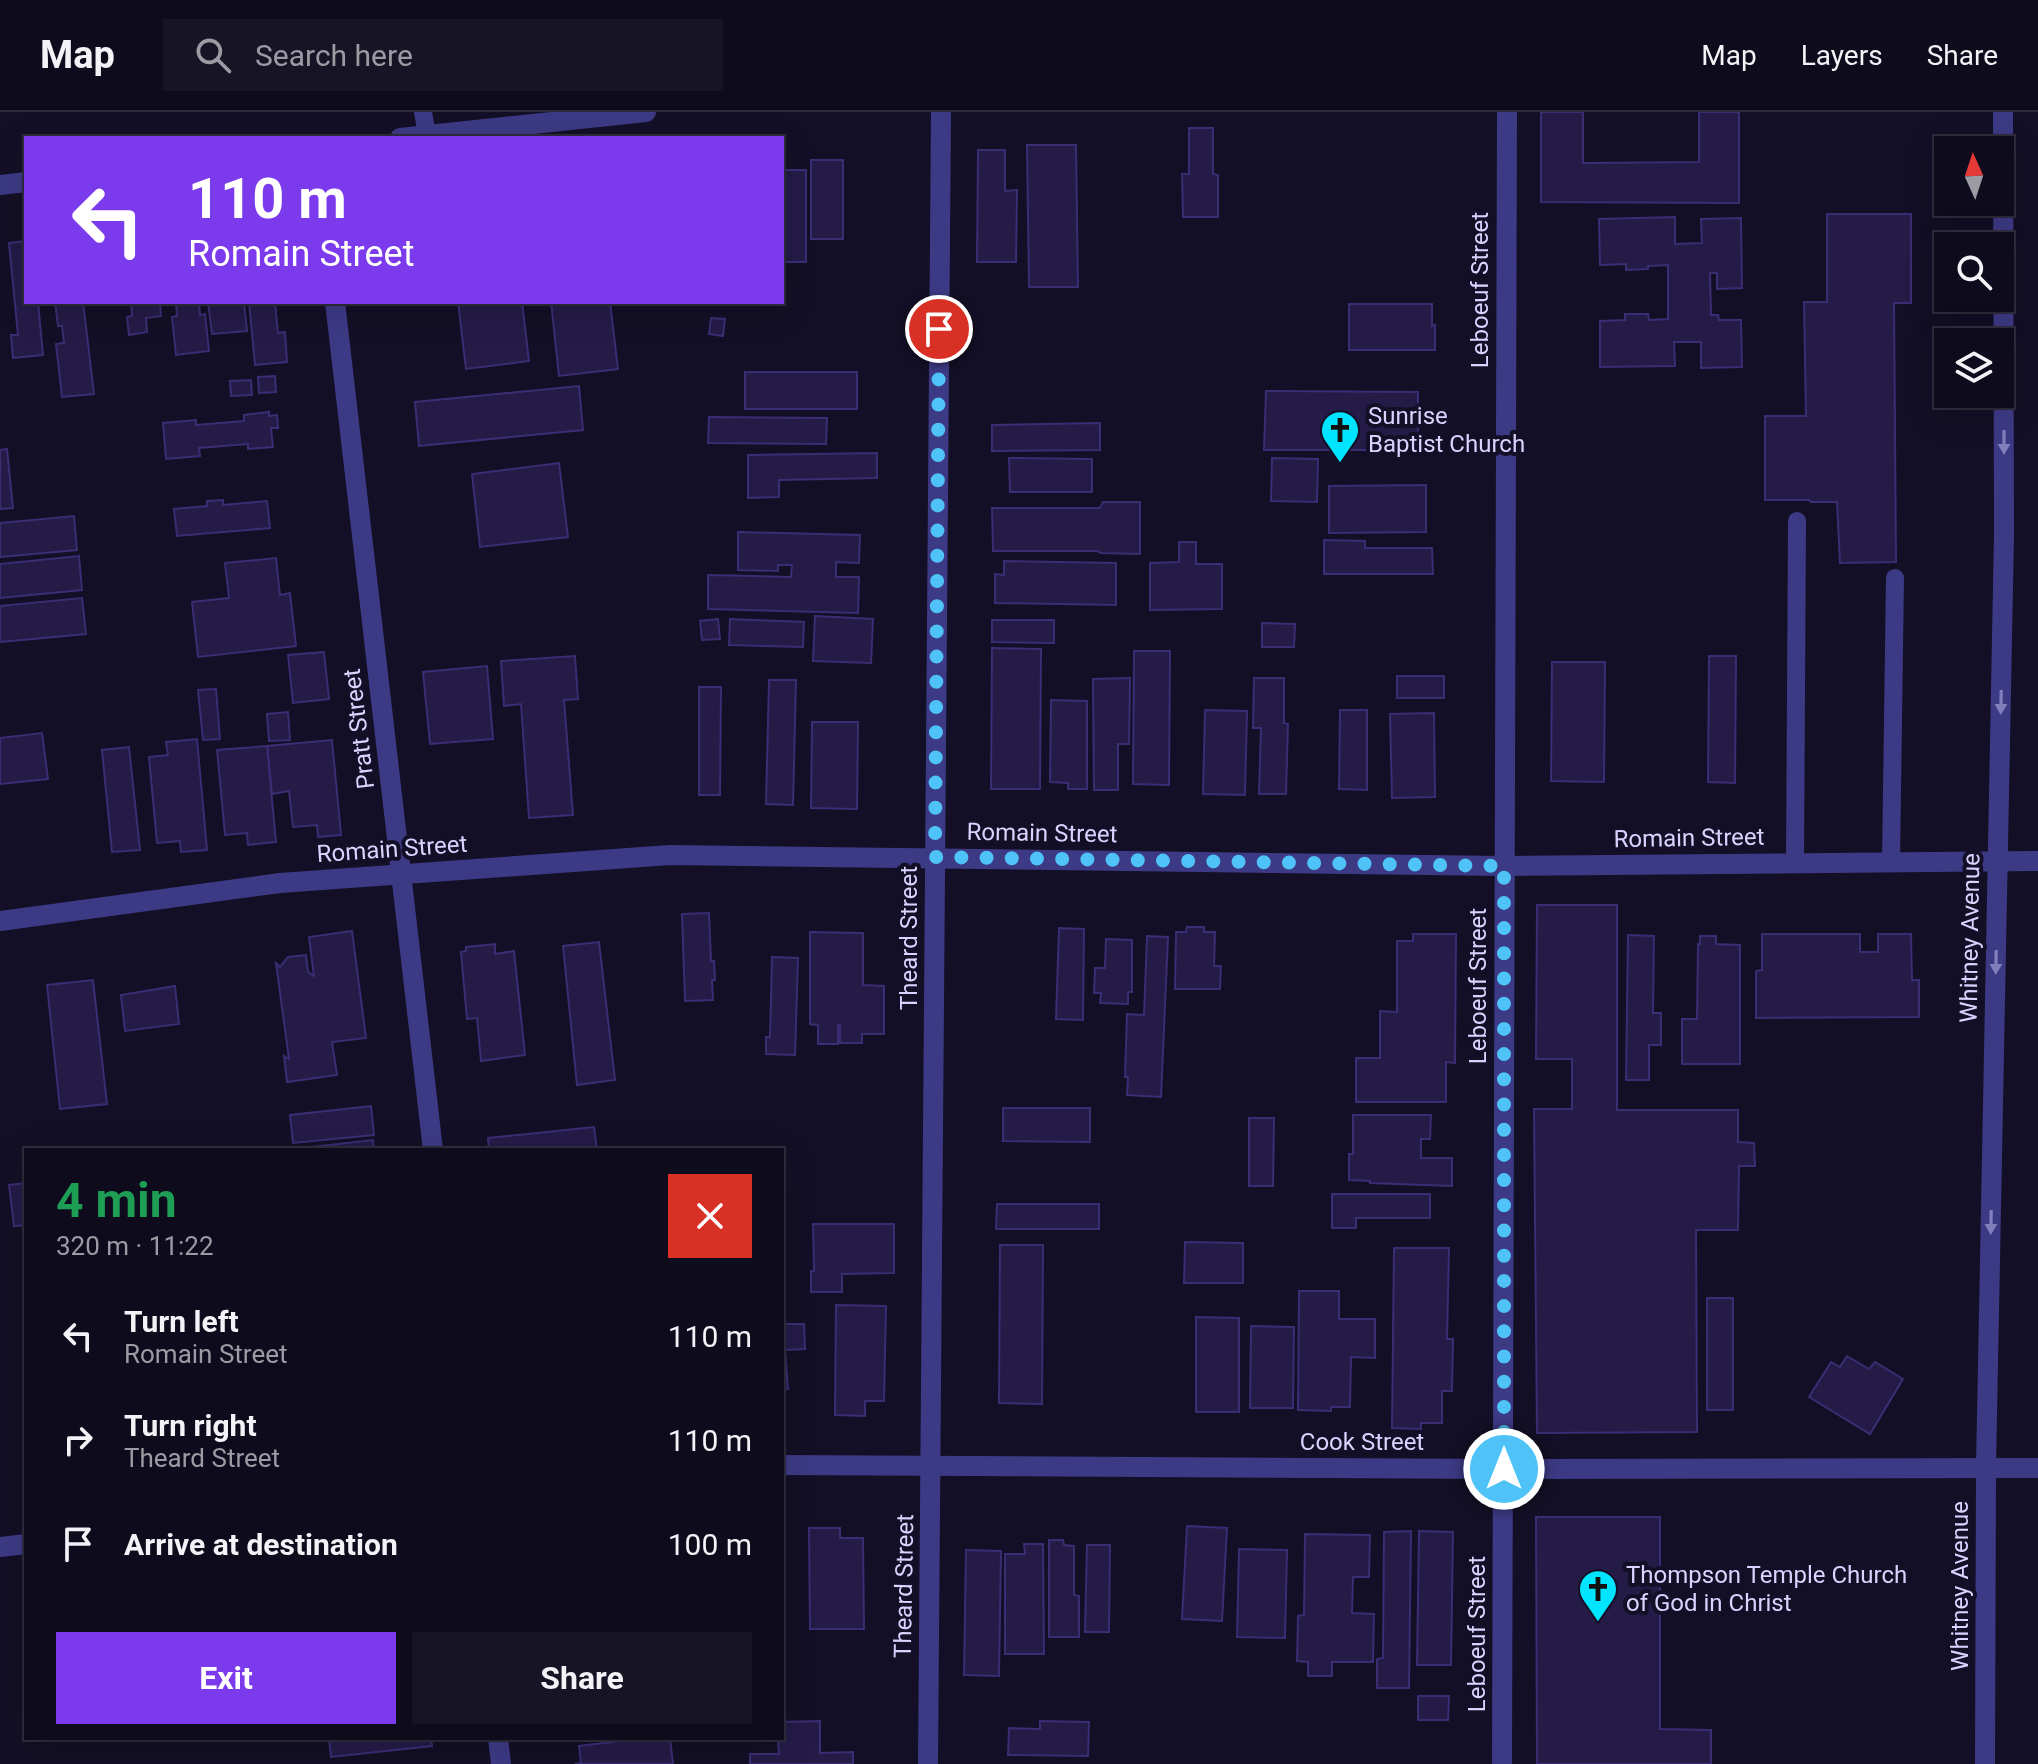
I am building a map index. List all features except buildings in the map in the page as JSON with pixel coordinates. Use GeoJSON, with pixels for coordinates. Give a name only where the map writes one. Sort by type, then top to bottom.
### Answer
{"type":"FeatureCollection","features":[{"type":"Feature","properties":{"kind":"street"},"geometry":{"type":"LineString","coordinates":[[418,136],[646,112]]}},
{"type":"Feature","properties":{"kind":"street","name":"Theard Street"},"geometry":{"type":"LineString","coordinates":[[928,1764],[941,112]]}},
{"type":"Feature","properties":{"kind":"street","name":"Leboeuf Street"},"geometry":{"type":"LineString","coordinates":[[1502,1764],[1507,112]]}},
{"type":"Feature","properties":{"kind":"street","name":"Whitney Avenue"},"geometry":{"type":"LineString","coordinates":[[1985,1764],[1986,1467],[2004,535],[2003,112]]}},
{"type":"Feature","properties":{"kind":"street"},"geometry":{"type":"LineString","coordinates":[[0,185],[24,182]]}},
{"type":"Feature","properties":{"kind":"street","name":"Pratt Street"},"geometry":{"type":"LineString","coordinates":[[335,304],[433,1148]]}},
{"type":"Feature","properties":{"kind":"street","name":"Romain Street"},"geometry":{"type":"LineString","coordinates":[[0,921],[280,883],[670,855],[1504,866],[2038,861]]}},
{"type":"Feature","properties":{"kind":"street","name":"Cook Street"},"geometry":{"type":"LineString","coordinates":[[784,1465],[2038,1468]]}},
{"type":"Feature","properties":{"kind":"street"},"geometry":{"type":"LineString","coordinates":[[0,1547],[24,1544]]}},
{"type":"Feature","properties":{"kind":"street"},"geometry":{"type":"LineString","coordinates":[[498,1740],[501,1764]]}},
{"type":"Feature","properties":{"kind":"lane"},"geometry":{"type":"LineString","coordinates":[[423,112],[427,135]]}},
{"type":"Feature","properties":{"kind":"lane"},"geometry":{"type":"LineString","coordinates":[[1795,863],[1797,521]]}},
{"type":"Feature","properties":{"kind":"lane"},"geometry":{"type":"LineString","coordinates":[[1891,862],[1895,578]]}},
{"type":"Feature","properties":{"kind":"place","name":"Sunrise Baptist Church"},"geometry":{"type":"Point","coordinates":[1340,464]}},
{"type":"Feature","properties":{"kind":"place","name":"Thompson Temple Church of God in Christ"},"geometry":{"type":"Point","coordinates":[1598,1623]}},
{"type":"Feature","properties":{"kind":"route"},"geometry":{"type":"LineString","coordinates":[[939,329],[935,857],[1504,866],[1504,1469]]}}]}
